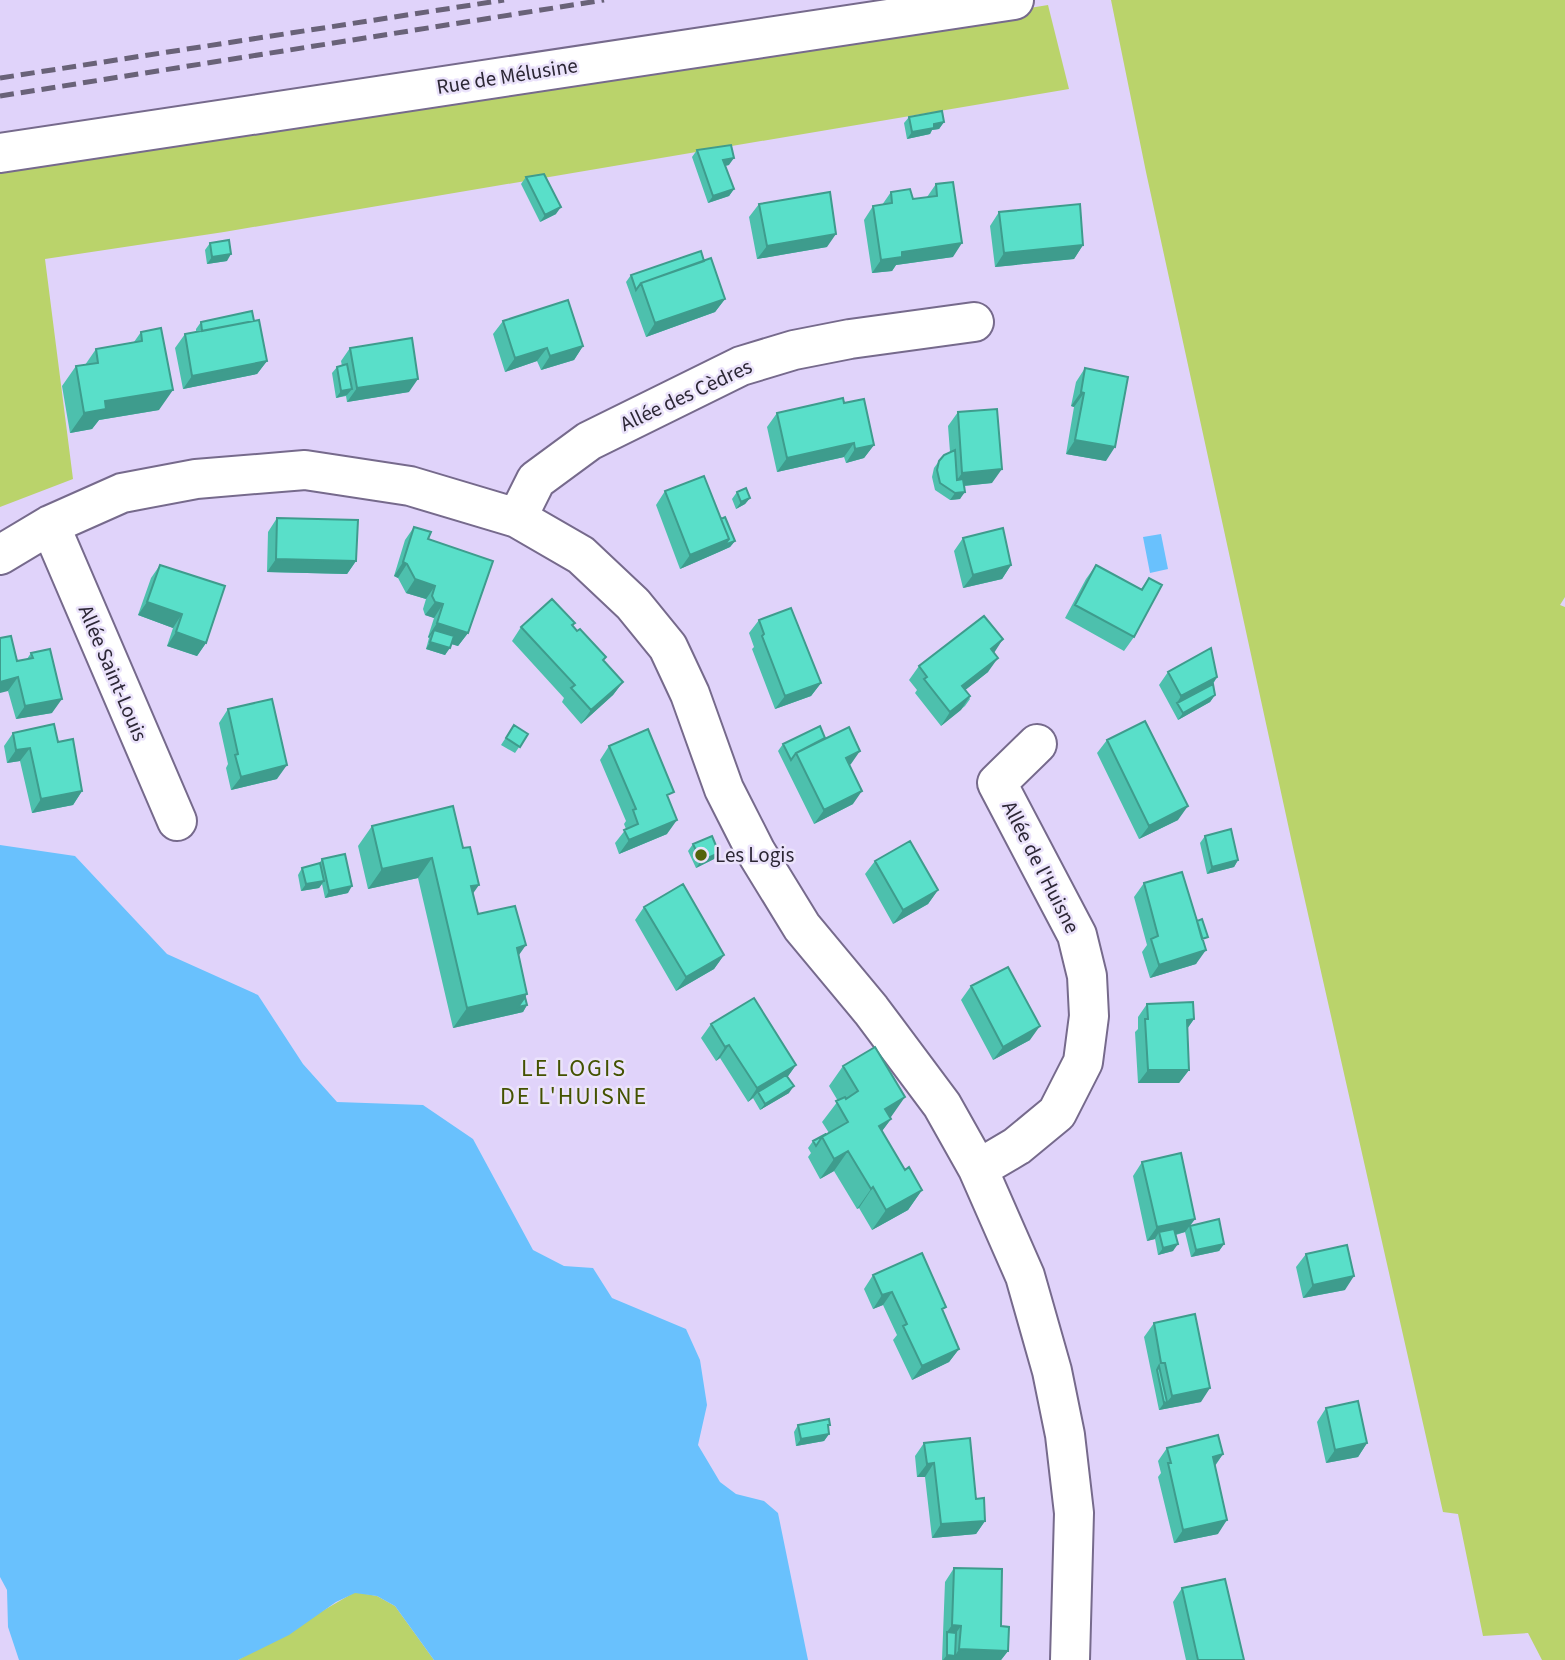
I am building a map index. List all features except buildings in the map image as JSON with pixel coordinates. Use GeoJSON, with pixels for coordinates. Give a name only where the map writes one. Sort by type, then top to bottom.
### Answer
{"type":"FeatureCollection","features":[{"type":"Feature","properties":{"kind":"street","name":"Rue de Mélusine"},"geometry":{"type":"LineString","coordinates":[[0,153],[1014,0]]}},
{"type":"Feature","properties":{"kind":"street","name":"Allée des Cèdres"},"geometry":{"type":"LineString","coordinates":[[517,518],[536,480],[589,441],[741,366],[794,350],[850,339],[974,322]]}},
{"type":"Feature","properties":{"kind":"street"},"geometry":{"type":"LineString","coordinates":[[0,555],[50,525],[122,493],[196,479],[305,470],[410,486],[517,518],[581,555],[633,604],[668,647],[690,694],[724,789],[756,852],[802,927],[871,1010],[942,1105],[978,1169],[1025,1276],[1052,1371],[1065,1436],[1073,1513],[1070,1660]]}},
{"type":"Feature","properties":{"kind":"street","name":"Allée Saint-Louis"},"geometry":{"type":"LineString","coordinates":[[50,525],[177,821]]}},
{"type":"Feature","properties":{"kind":"street","name":"Allée de l'Huisne"},"geometry":{"type":"LineString","coordinates":[[978,1169],[1017,1146],[1057,1113],[1083,1062],[1089,1016],[1087,976],[1077,935],[997,783],[1037,744]]}},
{"type":"Feature","properties":{"kind":"green space"},"geometry":{"type":"Polygon","coordinates":[[[1111,0],[1565,0],[1565,597],[1560,605],[1565,607],[1565,1660],[1542,1660],[1528,1633],[1483,1636],[1458,1514],[1443,1512],[1294,852],[1111,0]]]}},
{"type":"Feature","properties":{"kind":"green space"},"geometry":{"type":"Polygon","coordinates":[[[1048,5],[1069,89],[224,232],[45,259],[73,479],[0,507],[0,173],[1048,5]]]}},
{"type":"Feature","properties":{"kind":"green space"},"geometry":{"type":"Polygon","coordinates":[[[355,1592],[377,1596],[395,1606],[434,1660],[238,1660],[355,1592]]]}},
{"type":"Feature","properties":{"kind":"water"},"geometry":{"type":"Polygon","coordinates":[[[1161,534],[1168,569],[1150,573],[1143,537],[1161,534]]]}},
{"type":"Feature","properties":{"kind":"water"},"geometry":{"type":"Polygon","coordinates":[[[0,845],[75,856],[167,954],[258,995],[303,1064],[337,1102],[423,1105],[473,1139],[533,1250],[564,1266],[593,1268],[612,1298],[686,1329],[700,1360],[707,1405],[698,1445],[720,1482],[736,1494],[764,1501],[778,1513],[808,1660],[434,1660],[395,1606],[377,1596],[355,1593],[336,1602],[289,1635],[238,1660],[19,1660],[8,1627],[7,1590],[0,1577],[0,845]]]}},
{"type":"Feature","properties":{"kind":"railway"},"geometry":{"type":"LineString","coordinates":[[0,78],[504,0]]}},
{"type":"Feature","properties":{"kind":"railway"},"geometry":{"type":"LineString","coordinates":[[0,96],[604,0]]}},
{"type":"Feature","properties":{"kind":"place","name":"Les Logis"},"geometry":{"type":"Point","coordinates":[701,855]}},
{"type":"Feature","properties":{"kind":"district","name":"LE LOGIS DE L'HUISNE"},"geometry":{"type":"Point","coordinates":[574,1082]}}]}
